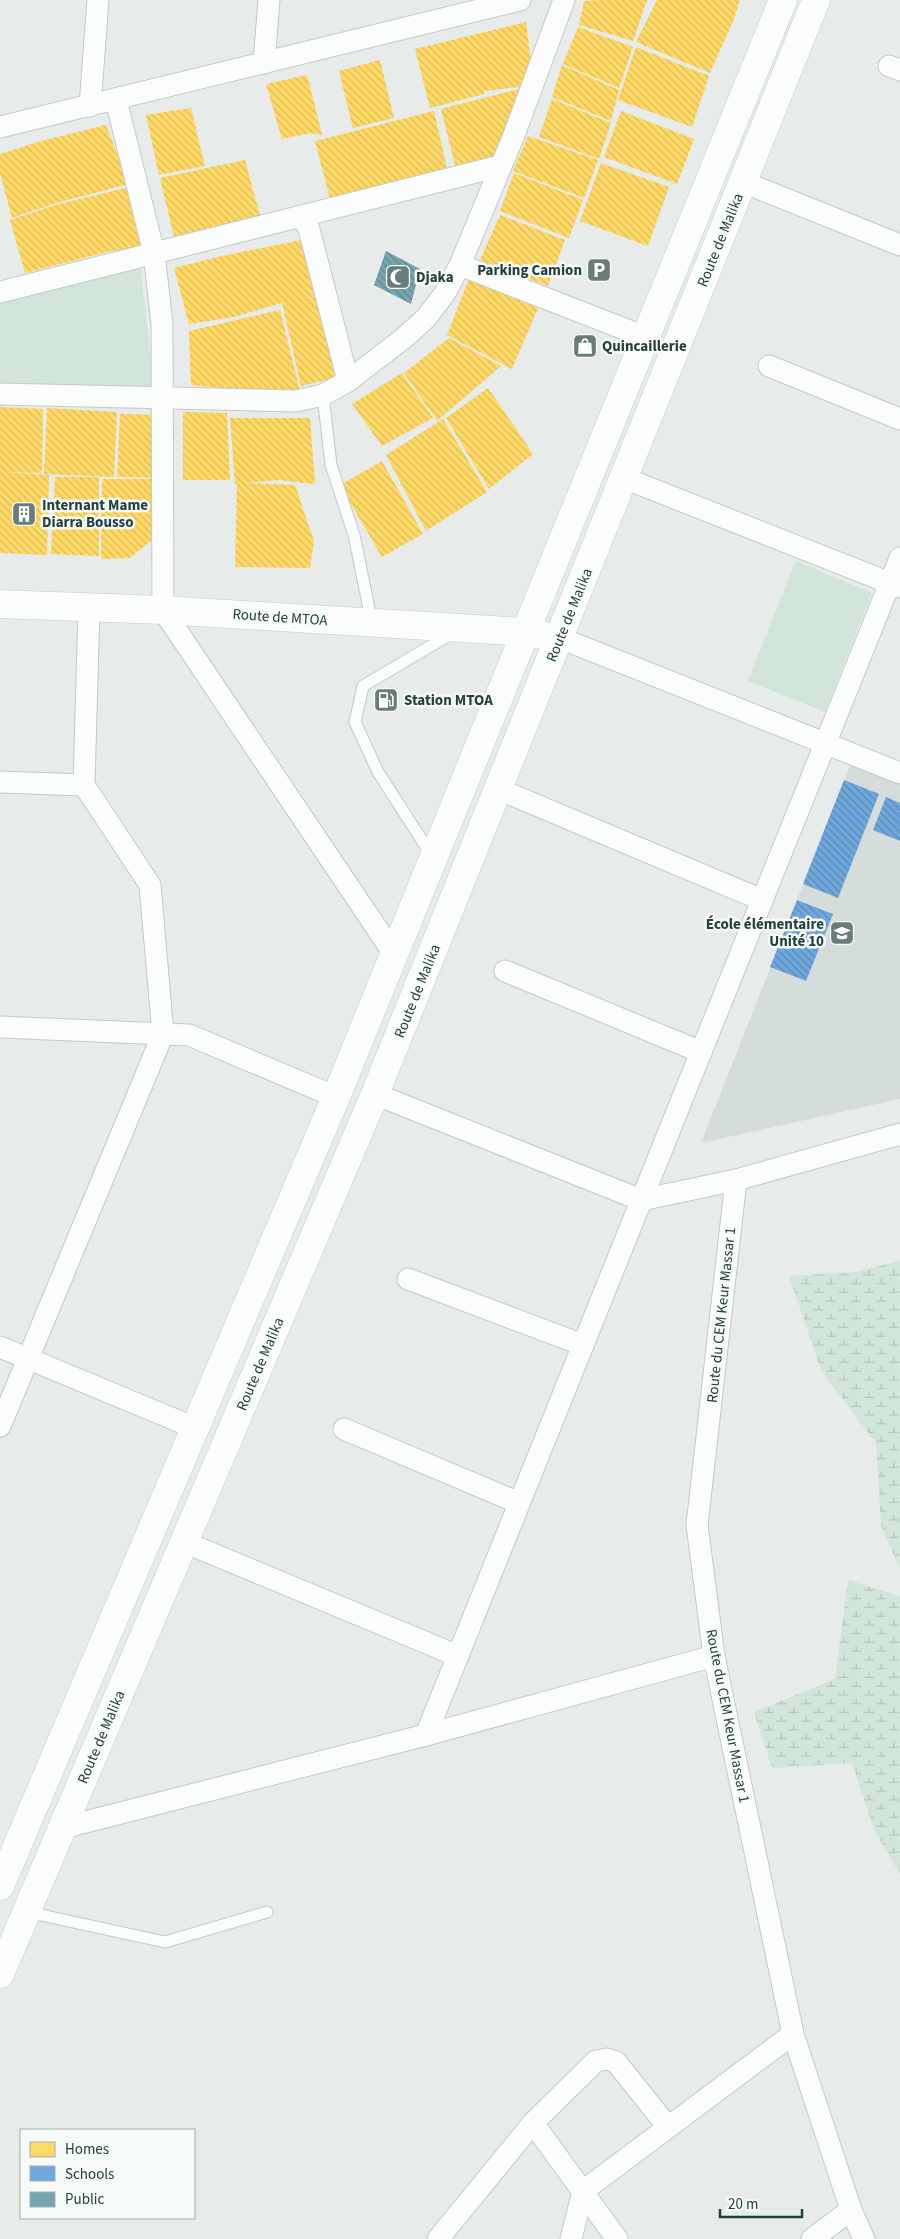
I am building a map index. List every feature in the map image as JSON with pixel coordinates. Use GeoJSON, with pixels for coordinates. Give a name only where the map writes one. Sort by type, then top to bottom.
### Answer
{"type":"FeatureCollection","features":[{"type":"Feature","properties":{"kind":"main road"},"geometry":{"type":"LineString","coordinates":[[3,1869],[195,1428],[336,1097],[782,0]]}},
{"type":"Feature","properties":{"kind":"main road","name":"Route de Malika"},"geometry":{"type":"LineString","coordinates":[[0,1974],[375,1094],[816,0]]}},
{"type":"Feature","properties":{"kind":"main road","name":"Route de MTOA"},"geometry":{"type":"LineString","coordinates":[[0,604],[163,610],[525,632],[560,638]]}},
{"type":"Feature","properties":{"kind":"street"},"geometry":{"type":"LineString","coordinates":[[90,106],[98,0]]}},
{"type":"Feature","properties":{"kind":"street"},"geometry":{"type":"LineString","coordinates":[[264,63],[269,0]]}},
{"type":"Feature","properties":{"kind":"street"},"geometry":{"type":"LineString","coordinates":[[0,127],[520,0]]}},
{"type":"Feature","properties":{"kind":"street"},"geometry":{"type":"LineString","coordinates":[[0,394],[274,402],[296,401],[323,395],[348,381],[404,338],[426,318],[445,293],[460,265],[525,108],[564,0]]}},
{"type":"Feature","properties":{"kind":"street"},"geometry":{"type":"LineString","coordinates":[[116,100],[154,253],[162,324],[163,610],[394,954]]}},
{"type":"Feature","properties":{"kind":"street"},"geometry":{"type":"LineString","coordinates":[[0,292],[500,166]]}},
{"type":"Feature","properties":{"kind":"street"},"geometry":{"type":"LineString","coordinates":[[743,182],[900,245]]}},
{"type":"Feature","properties":{"kind":"street"},"geometry":{"type":"LineString","coordinates":[[302,217],[308,230],[348,381]]}},
{"type":"Feature","properties":{"kind":"street"},"geometry":{"type":"LineString","coordinates":[[460,265],[645,337]]}},
{"type":"Feature","properties":{"kind":"street"},"geometry":{"type":"LineString","coordinates":[[769,366],[900,419]]}},
{"type":"Feature","properties":{"kind":"street"},"geometry":{"type":"LineString","coordinates":[[624,478],[895,585]]}},
{"type":"Feature","properties":{"kind":"street"},"geometry":{"type":"LineString","coordinates":[[426,1735],[825,744],[895,585],[900,558]]}},
{"type":"Feature","properties":{"kind":"street"},"geometry":{"type":"LineString","coordinates":[[0,1426],[163,1034],[150,886],[84,784],[89,607]]}},
{"type":"Feature","properties":{"kind":"street"},"geometry":{"type":"LineString","coordinates":[[560,638],[900,773]]}},
{"type":"Feature","properties":{"kind":"street"},"geometry":{"type":"LineString","coordinates":[[0,782],[84,784]]}},
{"type":"Feature","properties":{"kind":"street"},"geometry":{"type":"LineString","coordinates":[[498,789],[762,900]]}},
{"type":"Feature","properties":{"kind":"street"},"geometry":{"type":"LineString","coordinates":[[505,971],[701,1052]]}},
{"type":"Feature","properties":{"kind":"street"},"geometry":{"type":"LineString","coordinates":[[0,1028],[189,1035],[336,1097]]}},
{"type":"Feature","properties":{"kind":"street"},"geometry":{"type":"LineString","coordinates":[[375,1094],[641,1200],[736,1180],[900,1134]]}},
{"type":"Feature","properties":{"kind":"street","name":"Route du CEM Keur Massar 1"},"geometry":{"type":"LineString","coordinates":[[736,1180],[698,1526],[714,1656],[794,2034],[851,2210],[864,2239]]}},
{"type":"Feature","properties":{"kind":"street"},"geometry":{"type":"LineString","coordinates":[[408,1278],[583,1345]]}},
{"type":"Feature","properties":{"kind":"street"},"geometry":{"type":"LineString","coordinates":[[0,1348],[195,1428]]}},
{"type":"Feature","properties":{"kind":"street"},"geometry":{"type":"LineString","coordinates":[[344,1429],[520,1503]]}},
{"type":"Feature","properties":{"kind":"street"},"geometry":{"type":"LineString","coordinates":[[184,1542],[458,1656]]}},
{"type":"Feature","properties":{"kind":"street"},"geometry":{"type":"LineString","coordinates":[[62,1828],[426,1735],[714,1656]]}},
{"type":"Feature","properties":{"kind":"street"},"geometry":{"type":"LineString","coordinates":[[571,2239],[583,2190],[794,2034]]}},
{"type":"Feature","properties":{"kind":"street"},"geometry":{"type":"LineString","coordinates":[[438,2239],[533,2123],[591,2066],[601,2059],[616,2062],[668,2127]]}},
{"type":"Feature","properties":{"kind":"street"},"geometry":{"type":"LineString","coordinates":[[533,2123],[617,2239]]}},
{"type":"Feature","properties":{"kind":"street"},"geometry":{"type":"LineString","coordinates":[[812,2239],[851,2210]]}},
{"type":"Feature","properties":{"kind":"lane"},"geometry":{"type":"LineString","coordinates":[[323,395],[331,465],[354,535],[372,623]]}},
{"type":"Feature","properties":{"kind":"lane"},"geometry":{"type":"LineString","coordinates":[[433,857],[378,772],[355,722],[363,686],[460,629]]}},
{"type":"Feature","properties":{"kind":"lane"},"geometry":{"type":"LineString","coordinates":[[27,1912],[165,1942],[267,1912]]}},
{"type":"Feature","properties":{"kind":"shaded area","name":"École élémentaire Unité 10"},"geometry":{"type":"Polygon","coordinates":[[[851,763],[900,784],[900,1099],[701,1143],[851,763]]]}},
{"type":"Feature","properties":{"kind":"green space"},"geometry":{"type":"Polygon","coordinates":[[[140,262],[154,390],[0,383],[0,297],[140,262]]]}},
{"type":"Feature","properties":{"kind":"green space"},"geometry":{"type":"Polygon","coordinates":[[[796,561],[872,593],[825,712],[748,681],[796,561]]]}},
{"type":"Feature","properties":{"kind":"green space"},"geometry":{"type":"Polygon","coordinates":[[[900,1261],[900,1569],[881,1526],[876,1443],[821,1370],[789,1276],[856,1272],[900,1261]]]}},
{"type":"Feature","properties":{"kind":"green space"},"geometry":{"type":"Polygon","coordinates":[[[848,1580],[900,1596],[900,1874],[874,1830],[852,1763],[772,1768],[754,1712],[835,1679],[848,1580]]]}},
{"type":"Feature","properties":{"kind":"building: Homes"},"geometry":{"type":"Polygon","coordinates":[[[647,0],[633,41],[579,25],[584,1],[647,0]]]}},
{"type":"Feature","properties":{"kind":"building: Homes"},"geometry":{"type":"Polygon","coordinates":[[[657,0],[740,0],[734,19],[710,73],[636,42],[657,0]]]}},
{"type":"Feature","properties":{"kind":"building: Homes"},"geometry":{"type":"Polygon","coordinates":[[[526,22],[531,62],[526,86],[484,91],[484,94],[430,108],[415,49],[526,22]]]}},
{"type":"Feature","properties":{"kind":"building: Homes"},"geometry":{"type":"Polygon","coordinates":[[[578,27],[633,47],[619,88],[563,64],[578,27]]]}},
{"type":"Feature","properties":{"kind":"building: Homes"},"geometry":{"type":"Polygon","coordinates":[[[636,47],[709,76],[692,127],[618,100],[636,47]]]}},
{"type":"Feature","properties":{"kind":"building: Homes"},"geometry":{"type":"Polygon","coordinates":[[[380,60],[394,118],[353,128],[339,71],[380,60]]]}},
{"type":"Feature","properties":{"kind":"building: Homes"},"geometry":{"type":"Polygon","coordinates":[[[562,65],[619,90],[611,121],[552,97],[562,65]]]}},
{"type":"Feature","properties":{"kind":"building: Homes"},"geometry":{"type":"Polygon","coordinates":[[[307,75],[322,135],[311,133],[282,139],[266,84],[307,75]]]}},
{"type":"Feature","properties":{"kind":"building: Homes"},"geometry":{"type":"Polygon","coordinates":[[[527,87],[499,160],[456,169],[441,109],[527,87]]]}},
{"type":"Feature","properties":{"kind":"building: Homes"},"geometry":{"type":"Polygon","coordinates":[[[552,99],[611,123],[599,159],[539,137],[552,99]]]}},
{"type":"Feature","properties":{"kind":"building: Homes"},"geometry":{"type":"Polygon","coordinates":[[[191,108],[205,166],[159,175],[146,115],[191,108]]]}},
{"type":"Feature","properties":{"kind":"building: Homes"},"geometry":{"type":"Polygon","coordinates":[[[434,111],[448,173],[331,203],[315,141],[434,111]]]}},
{"type":"Feature","properties":{"kind":"building: Homes"},"geometry":{"type":"Polygon","coordinates":[[[621,111],[694,139],[677,184],[604,157],[621,111]]]}},
{"type":"Feature","properties":{"kind":"building: Homes"},"geometry":{"type":"Polygon","coordinates":[[[106,125],[129,184],[56,203],[12,218],[0,173],[0,154],[41,141],[106,125]]]}},
{"type":"Feature","properties":{"kind":"building: Homes"},"geometry":{"type":"Polygon","coordinates":[[[528,136],[598,160],[584,198],[513,171],[528,136]]]}},
{"type":"Feature","properties":{"kind":"building: Homes"},"geometry":{"type":"Polygon","coordinates":[[[245,160],[261,219],[175,241],[160,178],[245,160]]]}},
{"type":"Feature","properties":{"kind":"building: Homes"},"geometry":{"type":"Polygon","coordinates":[[[601,163],[669,187],[648,246],[580,221],[601,163]]]}},
{"type":"Feature","properties":{"kind":"building: Homes"},"geometry":{"type":"Polygon","coordinates":[[[514,173],[583,200],[569,238],[500,211],[514,173]]]}},
{"type":"Feature","properties":{"kind":"building: Homes"},"geometry":{"type":"Polygon","coordinates":[[[134,186],[149,245],[107,252],[25,273],[10,220],[55,205],[134,186]]]}},
{"type":"Feature","properties":{"kind":"building: Homes"},"geometry":{"type":"Polygon","coordinates":[[[500,215],[565,240],[548,286],[480,260],[500,215]]]}},
{"type":"Feature","properties":{"kind":"building: Homes"},"geometry":{"type":"Polygon","coordinates":[[[306,239],[320,295],[302,299],[316,297],[335,378],[301,386],[282,303],[234,317],[189,324],[174,268],[306,239]]]}},
{"type":"Feature","properties":{"kind":"building: Homes"},"geometry":{"type":"Polygon","coordinates":[[[469,279],[538,308],[512,369],[447,335],[469,279]]]}},
{"type":"Feature","properties":{"kind":"building: Homes"},"geometry":{"type":"Polygon","coordinates":[[[280,310],[300,391],[260,392],[191,385],[189,331],[280,310]]]}},
{"type":"Feature","properties":{"kind":"building: Homes"},"geometry":{"type":"Polygon","coordinates":[[[449,338],[501,366],[437,421],[404,373],[449,338]]]}},
{"type":"Feature","properties":{"kind":"building: Homes"},"geometry":{"type":"Polygon","coordinates":[[[402,373],[433,418],[382,446],[352,404],[402,373]]]}},
{"type":"Feature","properties":{"kind":"building: Homes"},"geometry":{"type":"Polygon","coordinates":[[[488,388],[533,454],[489,489],[446,418],[488,388]]]}},
{"type":"Feature","properties":{"kind":"building: Homes"},"geometry":{"type":"Polygon","coordinates":[[[0,407],[43,409],[42,473],[2,472],[49,475],[47,555],[0,553],[0,407]]]}},
{"type":"Feature","properties":{"kind":"building: Homes"},"geometry":{"type":"Polygon","coordinates":[[[47,408],[117,412],[114,477],[44,474],[47,408]]]}},
{"type":"Feature","properties":{"kind":"building: Homes"},"geometry":{"type":"Polygon","coordinates":[[[183,412],[227,413],[230,480],[183,480],[183,412]]]}},
{"type":"Feature","properties":{"kind":"building: Homes"},"geometry":{"type":"Polygon","coordinates":[[[120,414],[160,415],[158,478],[117,477],[120,414]]]}},
{"type":"Feature","properties":{"kind":"building: Homes"},"geometry":{"type":"Polygon","coordinates":[[[230,418],[310,418],[315,484],[278,480],[246,483],[295,485],[314,541],[310,568],[235,567],[237,483],[235,484],[230,418]]]}},
{"type":"Feature","properties":{"kind":"building: Homes"},"geometry":{"type":"Polygon","coordinates":[[[443,419],[487,492],[426,531],[386,455],[443,419]]]}},
{"type":"Feature","properties":{"kind":"building: Homes"},"geometry":{"type":"Polygon","coordinates":[[[382,461],[423,534],[382,557],[340,485],[382,461]]]}},
{"type":"Feature","properties":{"kind":"building: Homes"},"geometry":{"type":"Polygon","coordinates":[[[55,477],[99,477],[99,556],[51,554],[55,477]]]}},
{"type":"Feature","properties":{"kind":"building: Homes"},"geometry":{"type":"Polygon","coordinates":[[[102,479],[158,479],[158,535],[130,558],[102,559],[102,479]]]}},
{"type":"Feature","properties":{"kind":"building: Schools"},"geometry":{"type":"Polygon","coordinates":[[[844,780],[879,794],[838,898],[803,884],[844,780]]]}},
{"type":"Feature","properties":{"kind":"building: Schools"},"geometry":{"type":"Polygon","coordinates":[[[886,797],[900,803],[900,841],[873,830],[886,797]]]}},
{"type":"Feature","properties":{"kind":"building: Schools"},"geometry":{"type":"Polygon","coordinates":[[[797,900],[833,914],[806,981],[770,967],[797,900]]]}},
{"type":"Feature","properties":{"kind":"building: Public","name":"Djaka"},"geometry":{"type":"Polygon","coordinates":[[[386,251],[420,269],[411,304],[374,285],[386,251]]]}},
{"type":"Feature","properties":{"kind":"place","name":"Parking Camion"},"geometry":{"type":"Point","coordinates":[599,270]}},
{"type":"Feature","properties":{"kind":"place","name":"Djaka"},"geometry":{"type":"Point","coordinates":[398,277]}},
{"type":"Feature","properties":{"kind":"place","name":"Quincaillerie"},"geometry":{"type":"Point","coordinates":[585,346]}},
{"type":"Feature","properties":{"kind":"place","name":"Internant Mame Diarra Bousso"},"geometry":{"type":"Point","coordinates":[24,514]}},
{"type":"Feature","properties":{"kind":"place","name":"Station MTOA"},"geometry":{"type":"Point","coordinates":[386,700]}},
{"type":"Feature","properties":{"kind":"place","name":"École élémentaire Unité 10"},"geometry":{"type":"Point","coordinates":[842,933]}}]}
